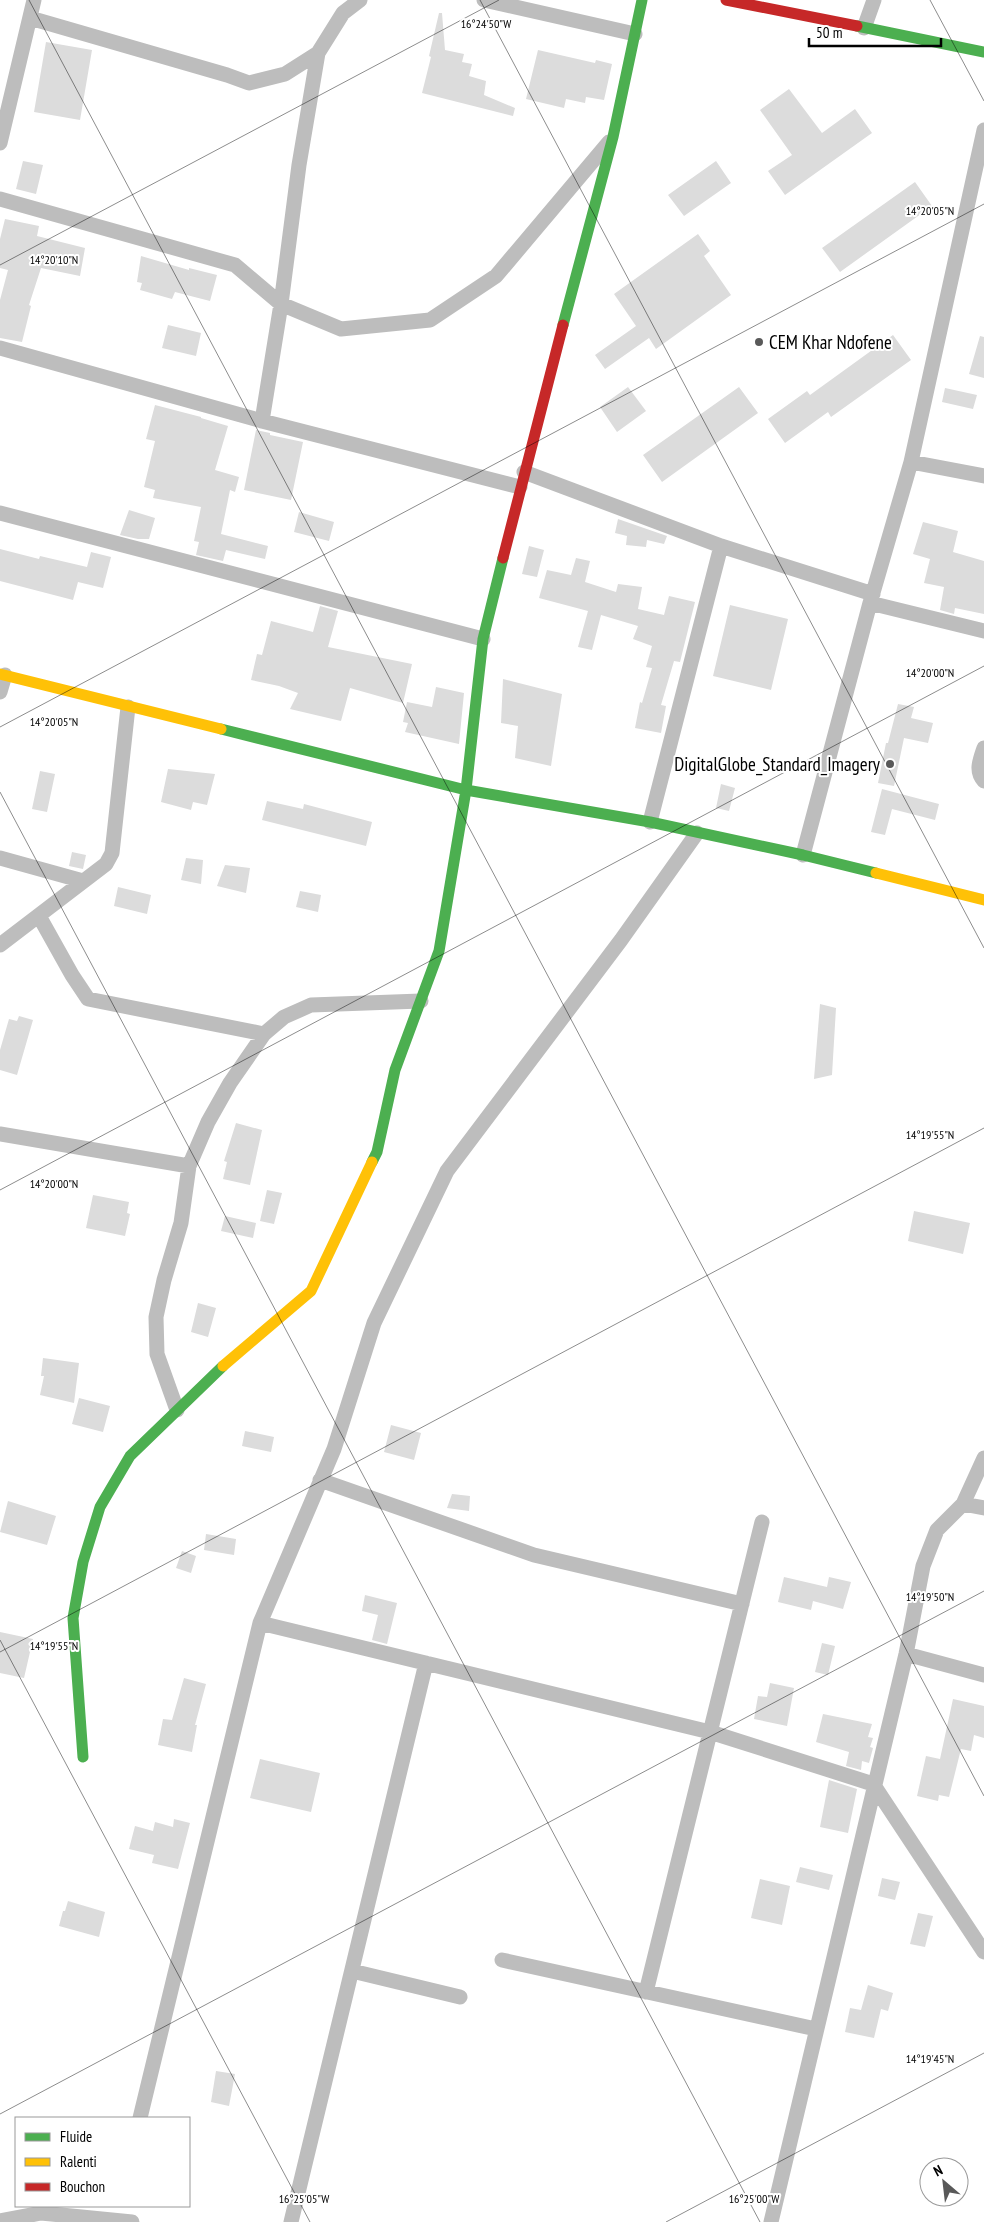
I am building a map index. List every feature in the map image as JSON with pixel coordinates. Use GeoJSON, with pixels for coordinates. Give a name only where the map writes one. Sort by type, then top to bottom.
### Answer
{"type":"FeatureCollection","features":[{"type":"Feature","properties":{"kind":"street"},"geometry":{"type":"LineString","coordinates":[[0,143],[34,0]]}},
{"type":"Feature","properties":{"kind":"street"},"geometry":{"type":"LineString","coordinates":[[262,420],[281,304],[299,165],[318,53],[343,13],[360,0]]}},
{"type":"Feature","properties":{"kind":"street"},"geometry":{"type":"LineString","coordinates":[[484,0],[635,34]]}},
{"type":"Feature","properties":{"kind":"street"},"geometry":{"type":"LineString","coordinates":[[83,1757],[73,1618],[84,1562],[100,1507],[130,1456],[216,1371],[311,1291],[377,1152],[395,1070],[439,951],[466,790],[483,639],[520,487],[613,137],[642,0]]}},
{"type":"Feature","properties":{"kind":"street"},"geometry":{"type":"LineString","coordinates":[[726,0],[984,52]]}},
{"type":"Feature","properties":{"kind":"street"},"geometry":{"type":"LineString","coordinates":[[864,28],[874,0]]}},
{"type":"Feature","properties":{"kind":"street"},"geometry":{"type":"LineString","coordinates":[[30,18],[249,83],[285,74],[318,53]]}},
{"type":"Feature","properties":{"kind":"street"},"geometry":{"type":"LineString","coordinates":[[803,855],[871,598],[911,462],[984,130]]}},
{"type":"Feature","properties":{"kind":"street"},"geometry":{"type":"LineString","coordinates":[[0,199],[235,266],[281,304],[341,329],[430,320],[496,276],[613,137]]}},
{"type":"Feature","properties":{"kind":"street"},"geometry":{"type":"LineString","coordinates":[[0,348],[262,420],[520,487]]}},
{"type":"Feature","properties":{"kind":"street"},"geometry":{"type":"LineString","coordinates":[[911,462],[984,476]]}},
{"type":"Feature","properties":{"kind":"street"},"geometry":{"type":"LineString","coordinates":[[524,472],[721,546],[871,598],[984,631]]}},
{"type":"Feature","properties":{"kind":"street"},"geometry":{"type":"LineString","coordinates":[[0,513],[483,639]]}},
{"type":"Feature","properties":{"kind":"street"},"geometry":{"type":"LineString","coordinates":[[650,822],[721,546]]}},
{"type":"Feature","properties":{"kind":"street"},"geometry":{"type":"LineString","coordinates":[[0,692],[2,675],[466,790],[650,822],[803,855],[984,900]]}},
{"type":"Feature","properties":{"kind":"street"},"geometry":{"type":"LineString","coordinates":[[0,945],[106,864],[112,853],[128,707]]}},
{"type":"Feature","properties":{"kind":"street"},"geometry":{"type":"LineString","coordinates":[[984,748],[979,765],[979,776],[984,781]]}},
{"type":"Feature","properties":{"kind":"street"},"geometry":{"type":"LineString","coordinates":[[140,2117],[260,1623],[334,1449],[374,1323],[447,1171],[621,940],[697,833]]}},
{"type":"Feature","properties":{"kind":"street"},"geometry":{"type":"LineString","coordinates":[[0,858],[83,881]]}},
{"type":"Feature","properties":{"kind":"street"},"geometry":{"type":"LineString","coordinates":[[39,916],[72,975],[88,999],[264,1034]]}},
{"type":"Feature","properties":{"kind":"street"},"geometry":{"type":"LineString","coordinates":[[177,1410],[157,1354],[156,1317],[164,1280],[181,1223],[189,1166],[208,1122],[230,1083],[264,1034],[284,1017],[311,1006],[421,1001]]}},
{"type":"Feature","properties":{"kind":"street"},"geometry":{"type":"LineString","coordinates":[[0,1134],[189,1166]]}},
{"type":"Feature","properties":{"kind":"street"},"geometry":{"type":"LineString","coordinates":[[771,2222],[873,1784],[906,1654],[923,1566],[937,1530],[963,1504],[984,1458]]}},
{"type":"Feature","properties":{"kind":"street"},"geometry":{"type":"LineString","coordinates":[[320,1480],[534,1555],[742,1604]]}},
{"type":"Feature","properties":{"kind":"street"},"geometry":{"type":"LineString","coordinates":[[963,1504],[984,1508]]}},
{"type":"Feature","properties":{"kind":"street"},"geometry":{"type":"LineString","coordinates":[[646,1992],[762,1522]]}},
{"type":"Feature","properties":{"kind":"street"},"geometry":{"type":"LineString","coordinates":[[260,1623],[710,1732],[873,1784],[984,1952]]}},
{"type":"Feature","properties":{"kind":"street"},"geometry":{"type":"LineString","coordinates":[[906,1654],[984,1675]]}},
{"type":"Feature","properties":{"kind":"street"},"geometry":{"type":"LineString","coordinates":[[292,2222],[426,1663]]}},
{"type":"Feature","properties":{"kind":"street"},"geometry":{"type":"LineString","coordinates":[[502,1960],[816,2029]]}},
{"type":"Feature","properties":{"kind":"street"},"geometry":{"type":"LineString","coordinates":[[352,1971],[460,1997]]}},
{"type":"Feature","properties":{"kind":"street"},"geometry":{"type":"LineString","coordinates":[[0,2221],[41,2213],[117,2213],[132,2222]]}},
{"type":"Feature","properties":{"kind":"building"},"geometry":{"type":"Polygon","coordinates":[[[439,13],[442,13],[445,50],[464,54],[462,62],[472,64],[469,76],[486,81],[484,95],[515,108],[513,116],[422,93],[439,13]]]}},
{"type":"Feature","properties":{"kind":"building"},"geometry":{"type":"Polygon","coordinates":[[[46,42],[92,50],[80,120],[34,112],[46,42]]]}},
{"type":"Feature","properties":{"kind":"building"},"geometry":{"type":"Polygon","coordinates":[[[538,50],[595,63],[596,60],[612,64],[604,100],[586,97],[585,103],[566,99],[564,108],[526,99],[538,50]]]}},
{"type":"Feature","properties":{"kind":"building"},"geometry":{"type":"Polygon","coordinates":[[[789,89],[822,133],[855,109],[872,133],[785,195],[768,171],[792,155],[760,110],[789,89]]]}},
{"type":"Feature","properties":{"kind":"building"},"geometry":{"type":"Polygon","coordinates":[[[23,161],[43,165],[36,194],[16,189],[23,161]]]}},
{"type":"Feature","properties":{"kind":"building"},"geometry":{"type":"Polygon","coordinates":[[[716,161],[731,183],[684,216],[668,195],[716,161]]]}},
{"type":"Feature","properties":{"kind":"building"},"geometry":{"type":"Polygon","coordinates":[[[915,182],[932,206],[840,272],[822,248],[915,182]]]}},
{"type":"Feature","properties":{"kind":"building"},"geometry":{"type":"Polygon","coordinates":[[[5,219],[39,226],[37,236],[85,248],[80,276],[41,268],[29,305],[31,306],[22,342],[0,338],[0,300],[8,270],[0,268],[0,239],[5,219]]]}},
{"type":"Feature","properties":{"kind":"building"},"geometry":{"type":"Polygon","coordinates":[[[698,234],[710,251],[704,256],[731,295],[656,349],[649,338],[605,369],[595,355],[636,326],[614,294],[698,234]]]}},
{"type":"Feature","properties":{"kind":"building"},"geometry":{"type":"Polygon","coordinates":[[[141,256],[189,270],[189,268],[217,275],[210,301],[175,292],[172,299],[140,290],[142,283],[137,282],[141,256]]]}},
{"type":"Feature","properties":{"kind":"building"},"geometry":{"type":"Polygon","coordinates":[[[168,325],[201,333],[196,356],[162,348],[168,325]]]}},
{"type":"Feature","properties":{"kind":"building"},"geometry":{"type":"Polygon","coordinates":[[[893,335],[911,360],[831,417],[828,412],[785,443],[768,419],[807,391],[810,395],[893,335]]]}},
{"type":"Feature","properties":{"kind":"building"},"geometry":{"type":"Polygon","coordinates":[[[980,336],[984,337],[984,378],[969,374],[980,336]]]}},
{"type":"Feature","properties":{"kind":"building"},"geometry":{"type":"Polygon","coordinates":[[[628,387],[646,411],[617,432],[600,407],[628,387]]]}},
{"type":"Feature","properties":{"kind":"building"},"geometry":{"type":"Polygon","coordinates":[[[739,387],[758,413],[662,482],[643,455],[739,387]]]}},
{"type":"Feature","properties":{"kind":"building"},"geometry":{"type":"Polygon","coordinates":[[[945,388],[977,395],[973,409],[942,402],[945,388]]]}},
{"type":"Feature","properties":{"kind":"building"},"geometry":{"type":"Polygon","coordinates":[[[155,405],[228,426],[215,470],[239,477],[235,492],[230,490],[221,534],[268,546],[265,559],[226,550],[223,561],[196,555],[199,542],[194,541],[201,507],[153,498],[155,490],[144,487],[155,441],[146,439],[155,405]]]}},
{"type":"Feature","properties":{"kind":"building"},"geometry":{"type":"Polygon","coordinates":[[[256,430],[303,442],[291,500],[244,490],[256,430]]]}},
{"type":"Feature","properties":{"kind":"building"},"geometry":{"type":"Polygon","coordinates":[[[129,510],[155,518],[149,539],[138,539],[120,535],[129,510]]]}},
{"type":"Feature","properties":{"kind":"building"},"geometry":{"type":"Polygon","coordinates":[[[299,512],[334,522],[329,541],[294,532],[299,512]]]}},
{"type":"Feature","properties":{"kind":"building"},"geometry":{"type":"Polygon","coordinates":[[[618,519],[667,536],[664,544],[647,540],[646,547],[626,545],[627,536],[615,533],[618,519]]]}},
{"type":"Feature","properties":{"kind":"building"},"geometry":{"type":"Polygon","coordinates":[[[923,522],[958,531],[953,552],[984,561],[984,614],[955,608],[954,614],[940,610],[944,587],[924,583],[930,559],[913,554],[923,522]]]}},
{"type":"Feature","properties":{"kind":"building"},"geometry":{"type":"Polygon","coordinates":[[[529,546],[544,550],[537,577],[522,574],[529,546]]]}},
{"type":"Feature","properties":{"kind":"building"},"geometry":{"type":"Polygon","coordinates":[[[0,549],[39,559],[40,556],[87,567],[91,552],[111,557],[103,588],[78,582],[73,600],[0,581],[0,549]]]}},
{"type":"Feature","properties":{"kind":"building"},"geometry":{"type":"Polygon","coordinates":[[[576,558],[590,561],[585,582],[616,592],[618,584],[642,587],[638,609],[664,615],[669,596],[695,602],[680,662],[674,661],[661,705],[666,706],[661,733],[635,728],[640,702],[642,703],[652,668],[646,667],[652,646],[633,639],[638,626],[601,615],[592,650],[578,647],[588,611],[539,598],[547,570],[571,575],[576,558]]]}},
{"type":"Feature","properties":{"kind":"building"},"geometry":{"type":"Polygon","coordinates":[[[730,605],[788,619],[771,690],[713,676],[730,605]]]}},
{"type":"Feature","properties":{"kind":"building"},"geometry":{"type":"Polygon","coordinates":[[[320,606],[338,611],[328,647],[412,664],[403,703],[350,688],[341,721],[290,709],[298,693],[279,686],[251,680],[257,654],[262,655],[271,621],[313,632],[320,606]]]}},
{"type":"Feature","properties":{"kind":"building"},"geometry":{"type":"Polygon","coordinates":[[[503,679],[562,694],[551,766],[515,758],[518,726],[501,723],[503,679]]]}},
{"type":"Feature","properties":{"kind":"building"},"geometry":{"type":"Polygon","coordinates":[[[436,687],[464,693],[459,744],[405,732],[408,723],[403,722],[407,702],[432,707],[436,687]]]}},
{"type":"Feature","properties":{"kind":"building"},"geometry":{"type":"Polygon","coordinates":[[[898,704],[914,707],[911,718],[933,723],[928,743],[904,738],[894,786],[878,783],[886,743],[888,743],[898,704]]]}},
{"type":"Feature","properties":{"kind":"building"},"geometry":{"type":"Polygon","coordinates":[[[168,769],[215,774],[207,805],[193,802],[191,810],[161,802],[168,769]]]}},
{"type":"Feature","properties":{"kind":"building"},"geometry":{"type":"Polygon","coordinates":[[[40,771],[55,774],[47,812],[32,809],[40,771]]]}},
{"type":"Feature","properties":{"kind":"building"},"geometry":{"type":"Polygon","coordinates":[[[721,784],[735,788],[729,811],[716,808],[721,784]]]}},
{"type":"Feature","properties":{"kind":"building"},"geometry":{"type":"Polygon","coordinates":[[[882,789],[939,804],[935,820],[892,809],[885,835],[871,832],[882,789]]]}},
{"type":"Feature","properties":{"kind":"building"},"geometry":{"type":"Polygon","coordinates":[[[267,801],[303,809],[304,804],[372,822],[366,846],[262,820],[267,801]]]}},
{"type":"Feature","properties":{"kind":"building"},"geometry":{"type":"Polygon","coordinates":[[[72,852],[86,855],[83,869],[69,866],[72,852]]]}},
{"type":"Feature","properties":{"kind":"building"},"geometry":{"type":"Polygon","coordinates":[[[186,858],[203,860],[201,884],[181,880],[186,858]]]}},
{"type":"Feature","properties":{"kind":"building"},"geometry":{"type":"Polygon","coordinates":[[[225,865],[250,868],[246,893],[217,886],[225,865]]]}},
{"type":"Feature","properties":{"kind":"building"},"geometry":{"type":"Polygon","coordinates":[[[118,887],[151,895],[147,914],[114,906],[118,887]]]}},
{"type":"Feature","properties":{"kind":"building"},"geometry":{"type":"Polygon","coordinates":[[[300,891],[321,895],[318,912],[296,907],[300,891]]]}},
{"type":"Feature","properties":{"kind":"building"},"geometry":{"type":"Polygon","coordinates":[[[820,1004],[836,1008],[832,1075],[814,1079],[820,1004]]]}},
{"type":"Feature","properties":{"kind":"building"},"geometry":{"type":"Polygon","coordinates":[[[19,1016],[33,1020],[17,1075],[0,1070],[0,1050],[9,1019],[17,1021],[19,1016]]]}},
{"type":"Feature","properties":{"kind":"building"},"geometry":{"type":"Polygon","coordinates":[[[236,1123],[262,1130],[250,1185],[223,1179],[227,1162],[224,1161],[236,1123]]]}},
{"type":"Feature","properties":{"kind":"building"},"geometry":{"type":"Polygon","coordinates":[[[267,1190],[282,1193],[274,1224],[260,1221],[267,1190]]]}},
{"type":"Feature","properties":{"kind":"building"},"geometry":{"type":"Polygon","coordinates":[[[93,1195],[129,1202],[127,1213],[130,1214],[125,1236],[86,1228],[93,1195]]]}},
{"type":"Feature","properties":{"kind":"building"},"geometry":{"type":"Polygon","coordinates":[[[914,1211],[970,1223],[963,1254],[908,1241],[914,1211]]]}},
{"type":"Feature","properties":{"kind":"building"},"geometry":{"type":"Polygon","coordinates":[[[225,1216],[256,1223],[253,1238],[221,1231],[225,1216]]]}},
{"type":"Feature","properties":{"kind":"building"},"geometry":{"type":"Polygon","coordinates":[[[198,1303],[216,1308],[208,1337],[191,1332],[198,1303]]]}},
{"type":"Feature","properties":{"kind":"building"},"geometry":{"type":"Polygon","coordinates":[[[43,1358],[79,1363],[74,1403],[40,1395],[44,1376],[41,1376],[43,1358]]]}},
{"type":"Feature","properties":{"kind":"building"},"geometry":{"type":"Polygon","coordinates":[[[79,1398],[110,1406],[103,1432],[72,1424],[79,1398]]]}},
{"type":"Feature","properties":{"kind":"building"},"geometry":{"type":"Polygon","coordinates":[[[391,1425],[421,1433],[414,1460],[384,1452],[391,1425]]]}},
{"type":"Feature","properties":{"kind":"building"},"geometry":{"type":"Polygon","coordinates":[[[245,1431],[274,1437],[271,1452],[242,1446],[245,1431]]]}},
{"type":"Feature","properties":{"kind":"building"},"geometry":{"type":"Polygon","coordinates":[[[452,1494],[470,1496],[469,1511],[447,1508],[452,1494]]]}},
{"type":"Feature","properties":{"kind":"building"},"geometry":{"type":"Polygon","coordinates":[[[8,1501],[56,1516],[47,1545],[0,1532],[8,1501]]]}},
{"type":"Feature","properties":{"kind":"building"},"geometry":{"type":"Polygon","coordinates":[[[206,1534],[236,1539],[234,1555],[204,1550],[206,1534]]]}},
{"type":"Feature","properties":{"kind":"building"},"geometry":{"type":"Polygon","coordinates":[[[182,1551],[196,1556],[191,1573],[176,1568],[182,1551]]]}},
{"type":"Feature","properties":{"kind":"building"},"geometry":{"type":"Polygon","coordinates":[[[784,1577],[827,1587],[829,1577],[851,1582],[843,1609],[813,1601],[811,1610],[778,1602],[784,1577]]]}},
{"type":"Feature","properties":{"kind":"building"},"geometry":{"type":"Polygon","coordinates":[[[365,1595],[397,1603],[387,1644],[372,1640],[378,1615],[362,1611],[365,1595]]]}},
{"type":"Feature","properties":{"kind":"building"},"geometry":{"type":"Polygon","coordinates":[[[0,1632],[33,1639],[24,1678],[0,1673],[0,1632]]]}},
{"type":"Feature","properties":{"kind":"building"},"geometry":{"type":"Polygon","coordinates":[[[822,1643],[835,1646],[828,1675],[815,1672],[822,1643]]]}},
{"type":"Feature","properties":{"kind":"building"},"geometry":{"type":"Polygon","coordinates":[[[184,1678],[206,1684],[195,1725],[197,1725],[192,1752],[158,1745],[163,1719],[172,1720],[184,1678]]]}},
{"type":"Feature","properties":{"kind":"building"},"geometry":{"type":"Polygon","coordinates":[[[770,1683],[794,1688],[787,1726],[754,1719],[758,1696],[767,1697],[770,1683]]]}},
{"type":"Feature","properties":{"kind":"building"},"geometry":{"type":"Polygon","coordinates":[[[953,1699],[984,1706],[984,1738],[974,1735],[971,1751],[961,1749],[949,1797],[939,1795],[938,1801],[917,1796],[926,1756],[940,1759],[953,1699]]]}},
{"type":"Feature","properties":{"kind":"building"},"geometry":{"type":"Polygon","coordinates":[[[823,1714],[872,1724],[868,1737],[873,1738],[870,1747],[873,1748],[869,1763],[862,1761],[861,1770],[846,1766],[849,1752],[816,1742],[823,1714]]]}},
{"type":"Feature","properties":{"kind":"building"},"geometry":{"type":"Polygon","coordinates":[[[260,1759],[320,1773],[311,1812],[250,1798],[260,1759]]]}},
{"type":"Feature","properties":{"kind":"building"},"geometry":{"type":"Polygon","coordinates":[[[829,1780],[857,1789],[848,1833],[820,1827],[829,1780]]]}},
{"type":"Feature","properties":{"kind":"building"},"geometry":{"type":"Polygon","coordinates":[[[174,1819],[190,1823],[178,1869],[152,1863],[154,1855],[129,1849],[135,1826],[153,1831],[155,1822],[173,1827],[174,1819]]]}},
{"type":"Feature","properties":{"kind":"building"},"geometry":{"type":"Polygon","coordinates":[[[800,1867],[833,1875],[829,1890],[796,1882],[800,1867]]]}},
{"type":"Feature","properties":{"kind":"building"},"geometry":{"type":"Polygon","coordinates":[[[882,1878],[900,1882],[895,1900],[878,1896],[882,1878]]]}},
{"type":"Feature","properties":{"kind":"building"},"geometry":{"type":"Polygon","coordinates":[[[760,1879],[790,1886],[782,1925],[751,1918],[760,1879]]]}},
{"type":"Feature","properties":{"kind":"building"},"geometry":{"type":"Polygon","coordinates":[[[68,1901],[105,1912],[99,1937],[59,1926],[68,1901]]]}},
{"type":"Feature","properties":{"kind":"building"},"geometry":{"type":"Polygon","coordinates":[[[918,1913],[933,1916],[925,1947],[910,1944],[918,1913]]]}},
{"type":"Feature","properties":{"kind":"building"},"geometry":{"type":"Polygon","coordinates":[[[868,1985],[893,1993],[888,2011],[881,2009],[874,2038],[845,2032],[850,2008],[861,2010],[868,1985]]]}},
{"type":"Feature","properties":{"kind":"building"},"geometry":{"type":"Polygon","coordinates":[[[216,2071],[235,2074],[229,2106],[211,2102],[216,2071]]]}},
{"type":"Feature","properties":{"kind":"traffic: fast"},"geometry":{"type":"LineString","coordinates":[[563,325],[613,137],[642,0]]}},
{"type":"Feature","properties":{"kind":"traffic: fast"},"geometry":{"type":"LineString","coordinates":[[857,26],[984,52]]}},
{"type":"Feature","properties":{"kind":"traffic: fast"},"geometry":{"type":"LineString","coordinates":[[372,1162],[377,1152],[395,1070],[439,951],[466,790],[483,639],[503,558]]}},
{"type":"Feature","properties":{"kind":"traffic: fast"},"geometry":{"type":"LineString","coordinates":[[221,729],[466,790],[650,822],[876,873]]}},
{"type":"Feature","properties":{"kind":"traffic: fast"},"geometry":{"type":"LineString","coordinates":[[83,1757],[73,1618],[83,1562],[100,1507],[130,1456],[223,1366]]}},
{"type":"Feature","properties":{"kind":"traffic: slow"},"geometry":{"type":"LineString","coordinates":[[0,674],[221,729]]}},
{"type":"Feature","properties":{"kind":"traffic: slow"},"geometry":{"type":"LineString","coordinates":[[876,873],[984,900]]}},
{"type":"Feature","properties":{"kind":"traffic: slow"},"geometry":{"type":"LineString","coordinates":[[223,1366],[311,1291],[372,1162]]}},
{"type":"Feature","properties":{"kind":"traffic: jam"},"geometry":{"type":"LineString","coordinates":[[726,0],[857,26]]}},
{"type":"Feature","properties":{"kind":"traffic: jam"},"geometry":{"type":"LineString","coordinates":[[503,558],[563,325]]}},
{"type":"Feature","properties":{"kind":"place","name":"CEM Khar Ndofene"},"geometry":{"type":"Point","coordinates":[759,342]}},
{"type":"Feature","properties":{"kind":"place","name":"DigitalGlobe_Standard_Imagery"},"geometry":{"type":"Point","coordinates":[890,764]}}]}
